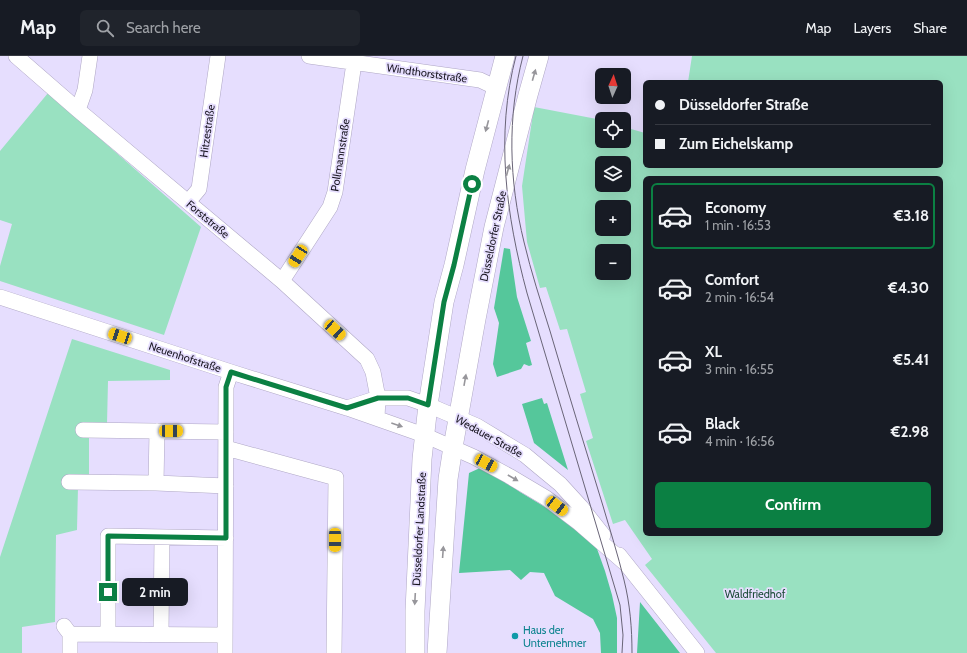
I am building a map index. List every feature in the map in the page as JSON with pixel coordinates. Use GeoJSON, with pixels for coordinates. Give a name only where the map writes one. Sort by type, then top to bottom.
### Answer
{"type":"FeatureCollection","features":[{"type":"Feature","properties":{"kind":"main road"},"geometry":{"type":"LineString","coordinates":[[428,405],[444,302],[454,265],[475,170],[505,56]]}},
{"type":"Feature","properties":{"kind":"main road","name":"Düsseldorfer Straße"},"geometry":{"type":"LineString","coordinates":[[458,418],[494,227],[539,56]]}},
{"type":"Feature","properties":{"kind":"main road","name":"Düsseldorfer Landstraße"},"geometry":{"type":"LineString","coordinates":[[415,653],[415,611],[422,459],[428,405]]}},
{"type":"Feature","properties":{"kind":"main road"},"geometry":{"type":"LineString","coordinates":[[437,653],[448,479],[458,418]]}},
{"type":"Feature","properties":{"kind":"street","name":"Forststraße"},"geometry":{"type":"LineString","coordinates":[[16,56],[282,281],[367,360],[373,372],[378,398]]}},
{"type":"Feature","properties":{"kind":"street"},"geometry":{"type":"LineString","coordinates":[[78,110],[85,90],[90,56]]}},
{"type":"Feature","properties":{"kind":"street","name":"Hitzestraße"},"geometry":{"type":"LineString","coordinates":[[188,202],[199,189],[218,56]]}},
{"type":"Feature","properties":{"kind":"street","name":"Windthorststraße"},"geometry":{"type":"LineString","coordinates":[[309,56],[480,80],[497,88]]}},
{"type":"Feature","properties":{"kind":"street","name":"Pollmannstraße"},"geometry":{"type":"LineString","coordinates":[[282,281],[330,207],[335,192],[354,63]]}},
{"type":"Feature","properties":{"kind":"street","name":"Neuenhofstraße"},"geometry":{"type":"LineString","coordinates":[[0,297],[347,408],[424,435],[453,447]]}},
{"type":"Feature","properties":{"kind":"street"},"geometry":{"type":"LineString","coordinates":[[225,653],[226,387],[231,372]]}},
{"type":"Feature","properties":{"kind":"street"},"geometry":{"type":"LineString","coordinates":[[347,408],[378,398],[408,398],[428,405]]}},
{"type":"Feature","properties":{"kind":"street"},"geometry":{"type":"LineString","coordinates":[[377,418],[378,398]]}},
{"type":"Feature","properties":{"kind":"street","name":"Wedauer Straße"},"geometry":{"type":"LineString","coordinates":[[428,405],[477,426],[505,442],[525,455],[560,484],[581,507],[697,653]]}},
{"type":"Feature","properties":{"kind":"street"},"geometry":{"type":"LineString","coordinates":[[84,430],[226,432]]}},
{"type":"Feature","properties":{"kind":"street"},"geometry":{"type":"LineString","coordinates":[[156,484],[157,431]]}},
{"type":"Feature","properties":{"kind":"street","name":"Wedauer Straße"},"geometry":{"type":"LineString","coordinates":[[453,447],[510,476],[546,498],[579,523],[625,563]]}},
{"type":"Feature","properties":{"kind":"street"},"geometry":{"type":"LineString","coordinates":[[226,448],[336,478],[334,653]]}},
{"type":"Feature","properties":{"kind":"street"},"geometry":{"type":"LineString","coordinates":[[69,482],[226,486]]}},
{"type":"Feature","properties":{"kind":"street"},"geometry":{"type":"LineString","coordinates":[[108,634],[108,536],[226,538]]}},
{"type":"Feature","properties":{"kind":"street"},"geometry":{"type":"LineString","coordinates":[[160,634],[162,537]]}},
{"type":"Feature","properties":{"kind":"street"},"geometry":{"type":"LineString","coordinates":[[70,653],[67,630],[108,634],[225,635]]}},
{"type":"Feature","properties":{"kind":"green space","name":"Waldfriedhof"},"geometry":{"type":"Polygon","coordinates":[[[692,56],[967,56],[967,653],[716,653],[645,565],[652,559],[625,520],[613,524],[586,441],[593,438],[580,394],[586,392],[567,329],[560,330],[546,287],[540,288],[527,242],[522,186],[534,107],[595,119],[595,148],[631,148],[631,129],[643,132],[643,168],[943,168],[943,80],[688,80],[692,56]]]}},
{"type":"Feature","properties":{"kind":"green space"},"geometry":{"type":"Polygon","coordinates":[[[48,93],[201,227],[164,335],[0,281],[0,266],[12,224],[0,220],[0,151],[48,93]]]}},
{"type":"Feature","properties":{"kind":"green space"},"geometry":{"type":"Polygon","coordinates":[[[504,248],[510,249],[517,297],[531,341],[526,343],[532,365],[529,366],[524,364],[521,369],[497,377],[493,364],[499,323],[494,308],[504,248]]]}},
{"type":"Feature","properties":{"kind":"green space"},"geometry":{"type":"Polygon","coordinates":[[[72,339],[170,370],[170,380],[108,381],[107,424],[89,433],[89,478],[78,487],[77,530],[56,535],[55,622],[22,627],[22,653],[0,653],[0,557],[72,339]]]}},
{"type":"Feature","properties":{"kind":"green space"},"geometry":{"type":"Polygon","coordinates":[[[542,398],[544,404],[547,403],[568,470],[534,443],[522,404],[542,398]]]}},
{"type":"Feature","properties":{"kind":"green space"},"geometry":{"type":"Polygon","coordinates":[[[480,468],[499,477],[520,492],[555,513],[596,546],[612,595],[617,618],[617,653],[601,653],[600,633],[593,619],[555,596],[544,573],[530,572],[521,580],[510,570],[459,573],[469,473],[480,468]]]}},
{"type":"Feature","properties":{"kind":"green space"},"geometry":{"type":"Polygon","coordinates":[[[640,602],[680,653],[637,653],[640,602]]]}},
{"type":"Feature","properties":{"kind":"tram line"},"geometry":{"type":"LineString","coordinates":[[516,56],[506,115],[505,145],[506,175],[513,234],[527,293],[620,605],[623,635],[622,653]]}},
{"type":"Feature","properties":{"kind":"tram line"},"geometry":{"type":"LineString","coordinates":[[523,56],[514,102],[512,126],[513,172],[519,219],[533,276],[622,571],[629,607],[632,653]]}},
{"type":"Feature","properties":{"kind":"place","name":"Haus der Unternehmer"},"geometry":{"type":"Point","coordinates":[515,636]}},
{"type":"Feature","properties":{"kind":"route"},"geometry":{"type":"LineString","coordinates":[[108,592],[108,536],[226,538],[226,387],[231,372],[347,408],[378,398],[408,398],[428,405],[444,302],[472,184]]}}]}
